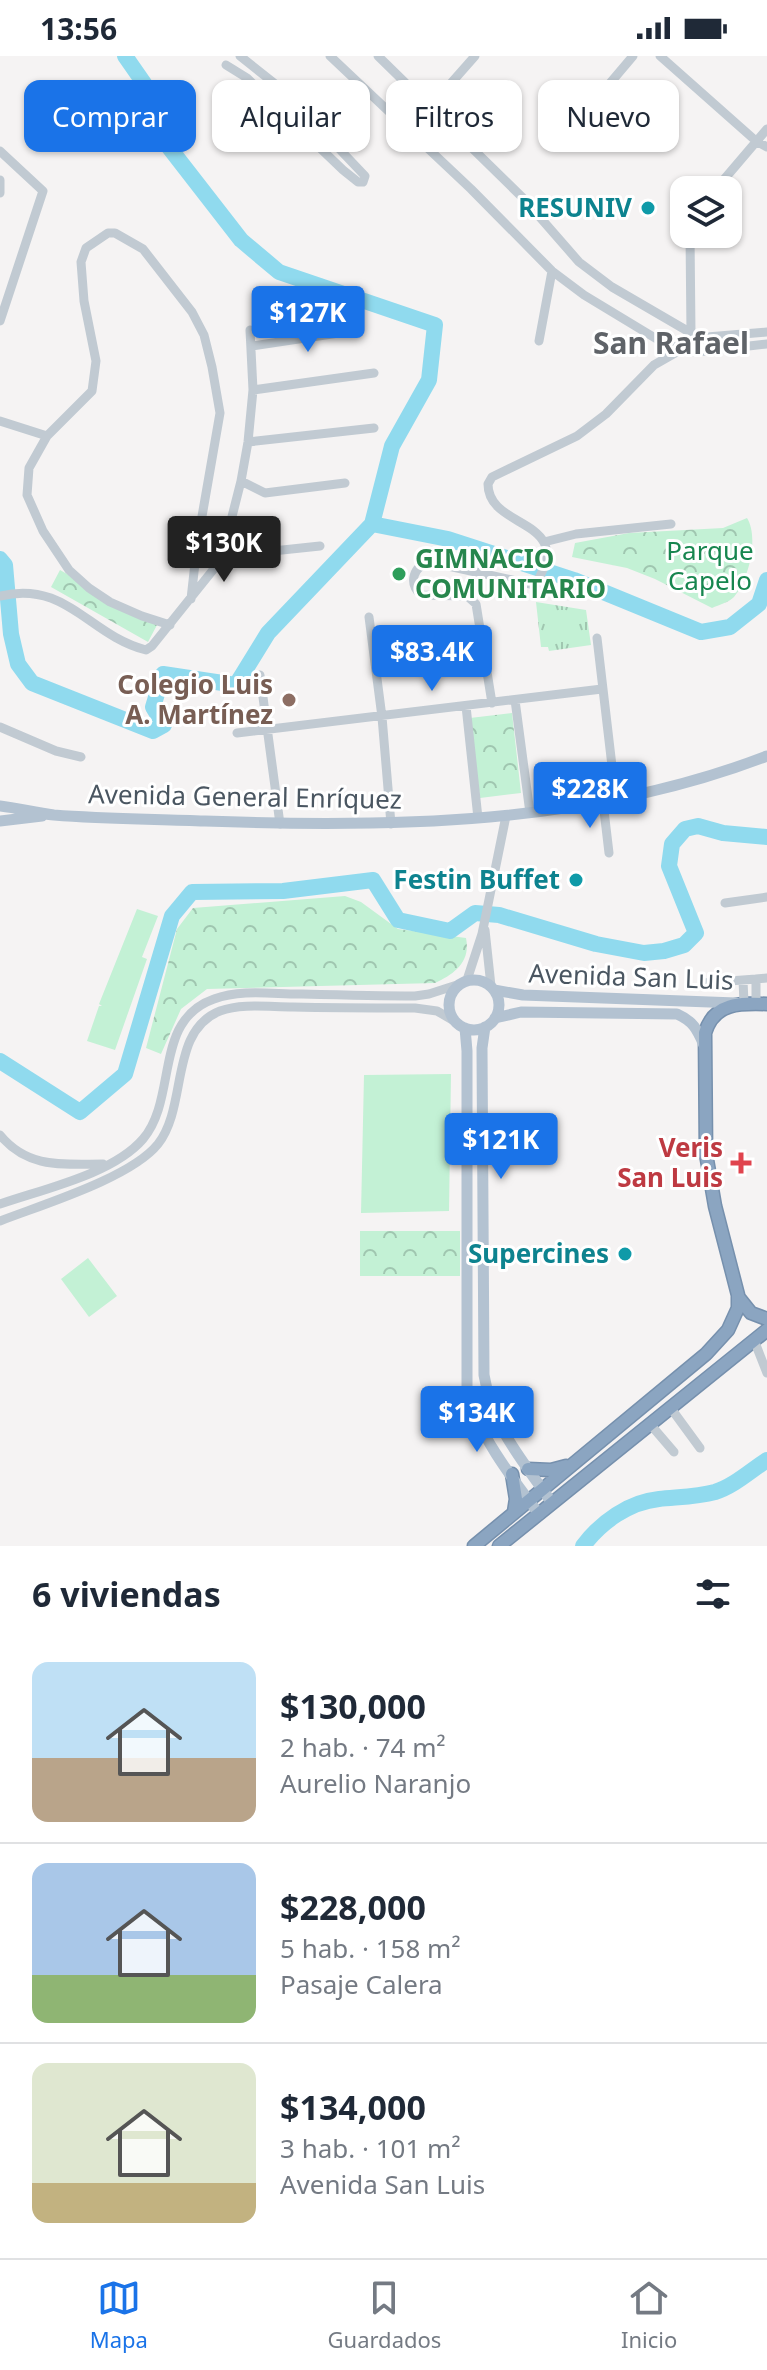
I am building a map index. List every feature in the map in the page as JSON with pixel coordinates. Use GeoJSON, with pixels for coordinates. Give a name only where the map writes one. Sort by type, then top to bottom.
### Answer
{"type":"FeatureCollection","features":[{"type":"Feature","properties":{"kind":"highway"},"geometry":{"type":"LineString","coordinates":[[474,1546],[706,1354],[721,1339],[737,1315],[738,1295],[708,1170],[704,1045],[708,1023],[715,1014],[751,1003]]}},
{"type":"Feature","properties":{"kind":"highway"},"geometry":{"type":"LineString","coordinates":[[738,1295],[751,1313],[767,1319]]}},
{"type":"Feature","properties":{"kind":"highway"},"geometry":{"type":"LineString","coordinates":[[499,1546],[767,1330]]}},
{"type":"Feature","properties":{"kind":"highway"},"geometry":{"type":"LineString","coordinates":[[528,1469],[551,1470],[573,1463]]}},
{"type":"Feature","properties":{"kind":"highway"},"geometry":{"type":"LineString","coordinates":[[512,1474],[516,1499],[514,1512]]}},
{"type":"Feature","properties":{"kind":"main road","name":"Avenida General Enríquez"},"geometry":{"type":"LineString","coordinates":[[0,806],[50,815],[280,824],[391,824],[506,816],[616,800],[767,756]]}},
{"type":"Feature","properties":{"kind":"main road","name":"Avenida General Enríquez"},"geometry":{"type":"LineString","coordinates":[[0,821],[50,815]]}},
{"type":"Feature","properties":{"kind":"main road"},"geometry":{"type":"LineString","coordinates":[[539,1514],[478,1425],[470,1407],[465,1377],[467,1120],[460,1025],[449,1009],[449,1002],[451,995],[464,982],[475,979],[493,988],[499,999],[482,1048],[484,1375],[489,1403],[502,1430],[552,1503]]}},
{"type":"Feature","properties":{"kind":"main road","name":"Avenida San Luis"},"geometry":{"type":"LineString","coordinates":[[493,988],[523,995],[751,1003]]}},
{"type":"Feature","properties":{"kind":"main road","name":"Avenida San Luis"},"geometry":{"type":"LineString","coordinates":[[490,1023],[521,1012],[677,1014],[697,1027],[704,1045]]}},
{"type":"Feature","properties":{"kind":"main road"},"geometry":{"type":"LineString","coordinates":[[460,1025],[475,1030],[490,1023]]}},
{"type":"Feature","properties":{"kind":"main road"},"geometry":{"type":"LineString","coordinates":[[467,1120],[483,1120]]}},
{"type":"Feature","properties":{"kind":"main road"},"geometry":{"type":"LineString","coordinates":[[465,1377],[484,1375]]}},
{"type":"Feature","properties":{"kind":"street"},"geometry":{"type":"LineString","coordinates":[[226,65],[247,78],[343,170],[358,182],[363,182],[365,176],[328,137],[311,124],[279,87],[240,56]]}},
{"type":"Feature","properties":{"kind":"street"},"geometry":{"type":"LineString","coordinates":[[330,56],[471,189],[552,271],[584,295],[660,341],[682,349],[697,352],[767,344]]}},
{"type":"Feature","properties":{"kind":"street"},"geometry":{"type":"LineString","coordinates":[[378,56],[402,80]]}},
{"type":"Feature","properties":{"kind":"street"},"geometry":{"type":"LineString","coordinates":[[454,80],[475,56]]}},
{"type":"Feature","properties":{"kind":"street"},"geometry":{"type":"LineString","coordinates":[[613,80],[633,56]]}},
{"type":"Feature","properties":{"kind":"street"},"geometry":{"type":"LineString","coordinates":[[660,56],[756,141],[767,147]]}},
{"type":"Feature","properties":{"kind":"street"},"geometry":{"type":"LineString","coordinates":[[727,176],[767,129]]}},
{"type":"Feature","properties":{"kind":"street"},"geometry":{"type":"LineString","coordinates":[[0,151],[43,191],[4,291],[0,321]]}},
{"type":"Feature","properties":{"kind":"street"},"geometry":{"type":"LineString","coordinates":[[476,152],[524,199],[579,262],[612,287],[691,333],[707,337],[767,332]]}},
{"type":"Feature","properties":{"kind":"street"},"geometry":{"type":"LineString","coordinates":[[0,180],[0,193]]}},
{"type":"Feature","properties":{"kind":"street"},"geometry":{"type":"LineString","coordinates":[[170,625],[110,602],[69,570],[43,531],[27,495],[29,468],[47,436],[92,391],[96,361],[84,301],[81,262],[86,248],[95,239],[115,233],[143,249],[192,312],[204,335],[212,367],[220,413],[191,599]]}},
{"type":"Feature","properties":{"kind":"street"},"geometry":{"type":"LineString","coordinates":[[492,703],[476,604],[467,596],[421,595],[416,591],[413,577],[423,563],[430,562],[531,586],[537,582],[546,558],[544,542],[531,527],[499,510],[491,501],[488,484],[492,477],[577,436],[606,414],[654,365],[682,349],[691,333],[690,248]]}},
{"type":"Feature","properties":{"kind":"street"},"geometry":{"type":"LineString","coordinates":[[539,341],[552,271]]}},
{"type":"Feature","properties":{"kind":"street"},"geometry":{"type":"LineString","coordinates":[[0,596],[14,593],[51,597],[77,610],[120,641],[146,650],[170,625],[221,560],[248,442],[253,390],[250,330]]}},
{"type":"Feature","properties":{"kind":"street"},"geometry":{"type":"LineString","coordinates":[[252,346],[352,331]]}},
{"type":"Feature","properties":{"kind":"street"},"geometry":{"type":"LineString","coordinates":[[253,390],[374,373]]}},
{"type":"Feature","properties":{"kind":"street"},"geometry":{"type":"LineString","coordinates":[[0,421],[47,436]]}},
{"type":"Feature","properties":{"kind":"street"},"geometry":{"type":"LineString","coordinates":[[248,442],[374,428]]}},
{"type":"Feature","properties":{"kind":"street"},"geometry":{"type":"LineString","coordinates":[[241,481],[265,493],[345,483]]}},
{"type":"Feature","properties":{"kind":"street"},"geometry":{"type":"LineString","coordinates":[[544,542],[576,534],[671,524]]}},
{"type":"Feature","properties":{"kind":"street"},"geometry":{"type":"LineString","coordinates":[[221,560],[235,555],[320,546]]}},
{"type":"Feature","properties":{"kind":"street"},"geometry":{"type":"LineString","coordinates":[[369,617],[391,824]]}},
{"type":"Feature","properties":{"kind":"street"},"geometry":{"type":"LineString","coordinates":[[597,638],[616,800]]}},
{"type":"Feature","properties":{"kind":"street"},"geometry":{"type":"LineString","coordinates":[[260,675],[280,824]]}},
{"type":"Feature","properties":{"kind":"street"},"geometry":{"type":"LineString","coordinates":[[237,733],[602,689]]}},
{"type":"Feature","properties":{"kind":"street"},"geometry":{"type":"LineString","coordinates":[[515,700],[530,813]]}},
{"type":"Feature","properties":{"kind":"street"},"geometry":{"type":"LineString","coordinates":[[466,706],[478,818]]}},
{"type":"Feature","properties":{"kind":"street"},"geometry":{"type":"LineString","coordinates":[[0,727],[56,751],[81,757]]}},
{"type":"Feature","properties":{"kind":"street"},"geometry":{"type":"LineString","coordinates":[[603,802],[609,853]]}},
{"type":"Feature","properties":{"kind":"street","name":"Avenida San Luis"},"geometry":{"type":"LineString","coordinates":[[464,982],[485,921],[506,816]]}},
{"type":"Feature","properties":{"kind":"street"},"geometry":{"type":"LineString","coordinates":[[725,903],[767,897]]}},
{"type":"Feature","properties":{"kind":"street","name":"Avenida San Luis"},"geometry":{"type":"LineString","coordinates":[[485,921],[493,988]]}},
{"type":"Feature","properties":{"kind":"street"},"geometry":{"type":"LineString","coordinates":[[703,983],[762,978],[751,1003]]}},
{"type":"Feature","properties":{"kind":"street"},"geometry":{"type":"LineString","coordinates":[[743,980],[751,1003]]}},
{"type":"Feature","properties":{"kind":"street"},"geometry":{"type":"LineString","coordinates":[[0,1204],[108,1164],[134,1147],[154,1120],[176,1035],[196,1009],[215,998],[243,993],[415,996],[464,982]]}},
{"type":"Feature","properties":{"kind":"street"},"geometry":{"type":"LineString","coordinates":[[346,995],[347,1008]]}},
{"type":"Feature","properties":{"kind":"street"},"geometry":{"type":"LineString","coordinates":[[0,1221],[105,1179],[145,1157],[157,1145],[172,1119],[189,1040],[206,1019],[219,1012],[234,1008],[429,1009],[460,1025]]}},
{"type":"Feature","properties":{"kind":"street"},"geometry":{"type":"LineString","coordinates":[[0,1135],[11,1149],[28,1158],[55,1164],[108,1164]]}},
{"type":"Feature","properties":{"kind":"street"},"geometry":{"type":"LineString","coordinates":[[754,1340],[767,1373]]}},
{"type":"Feature","properties":{"kind":"street"},"geometry":{"type":"LineString","coordinates":[[670,1407],[700,1448]]}},
{"type":"Feature","properties":{"kind":"street"},"geometry":{"type":"LineString","coordinates":[[650,1424],[674,1452]]}},
{"type":"Feature","properties":{"kind":"green space","name":"Parque Capelo"},"geometry":{"type":"Polygon","coordinates":[[[747,518],[752,536],[748,570],[734,597],[712,608],[627,568],[572,557],[575,543],[629,533],[723,528],[747,518]]]}},
{"type":"Feature","properties":{"kind":"green space"},"geometry":{"type":"Polygon","coordinates":[[[60,570],[157,625],[148,642],[51,587],[60,570]]]}},
{"type":"Feature","properties":{"kind":"green space"},"geometry":{"type":"Polygon","coordinates":[[[536,602],[586,610],[591,645],[549,651],[548,647],[541,647],[536,602]]]}},
{"type":"Feature","properties":{"kind":"green space"},"geometry":{"type":"Polygon","coordinates":[[[512,713],[521,793],[480,798],[470,718],[512,713]]]}},
{"type":"Feature","properties":{"kind":"green space"},"geometry":{"type":"Polygon","coordinates":[[[345,896],[361,902],[398,929],[466,938],[466,954],[460,966],[435,983],[207,989],[181,1009],[161,1054],[146,1048],[177,929],[193,908],[345,896]]]}},
{"type":"Feature","properties":{"kind":"green space"},"geometry":{"type":"Polygon","coordinates":[[[137,909],[158,916],[142,957],[147,959],[115,1050],[87,1041],[137,909]]]}},
{"type":"Feature","properties":{"kind":"green space"},"geometry":{"type":"Polygon","coordinates":[[[451,1074],[449,1211],[361,1213],[364,1075],[451,1074]]]}},
{"type":"Feature","properties":{"kind":"green space"},"geometry":{"type":"Polygon","coordinates":[[[360,1231],[460,1231],[460,1276],[360,1276],[360,1231]]]}},
{"type":"Feature","properties":{"kind":"green space"},"geometry":{"type":"Polygon","coordinates":[[[88,1258],[117,1296],[89,1317],[61,1279],[88,1258]]]}},
{"type":"Feature","properties":{"kind":"waterway"},"geometry":{"type":"LineString","coordinates":[[125,56],[148,89],[168,146],[241,240],[279,272],[435,325],[429,380],[392,446],[372,524],[448,539],[574,580],[701,632],[730,627],[759,604],[767,580]]}},
{"type":"Feature","properties":{"kind":"waterway"},"geometry":{"type":"LineString","coordinates":[[0,559],[5,565],[11,634],[18,664],[32,683],[153,731],[164,725],[153,707],[163,674],[236,685],[268,633],[372,524]]}},
{"type":"Feature","properties":{"kind":"waterway"},"geometry":{"type":"LineString","coordinates":[[0,1061],[80,1112],[125,1074],[172,916],[192,892],[283,891],[373,880],[398,920],[450,931],[475,913],[499,915],[596,944],[644,953],[684,945],[696,933],[669,866],[672,844],[685,829],[698,826],[723,833],[767,837]]}},
{"type":"Feature","properties":{"kind":"waterway"},"geometry":{"type":"LineString","coordinates":[[583,1546],[607,1521],[637,1504],[715,1492],[767,1460]]}},
{"type":"Feature","properties":{"kind":"place","name":"RESUNIV"},"geometry":{"type":"Point","coordinates":[648,208]}},
{"type":"Feature","properties":{"kind":"place","name":"GIMNACIO COMUNITARIO"},"geometry":{"type":"Point","coordinates":[399,574]}},
{"type":"Feature","properties":{"kind":"place","name":"Colegio Luis A. Martínez"},"geometry":{"type":"Point","coordinates":[289,700]}},
{"type":"Feature","properties":{"kind":"place","name":"Festin Buffet"},"geometry":{"type":"Point","coordinates":[576,880]}},
{"type":"Feature","properties":{"kind":"place","name":"Veris San Luis"},"geometry":{"type":"Point","coordinates":[741,1163]}},
{"type":"Feature","properties":{"kind":"place","name":"Supercines"},"geometry":{"type":"Point","coordinates":[625,1254]}},
{"type":"Feature","properties":{"kind":"district","name":"San Rafael"},"geometry":{"type":"Point","coordinates":[671,344]}}]}
